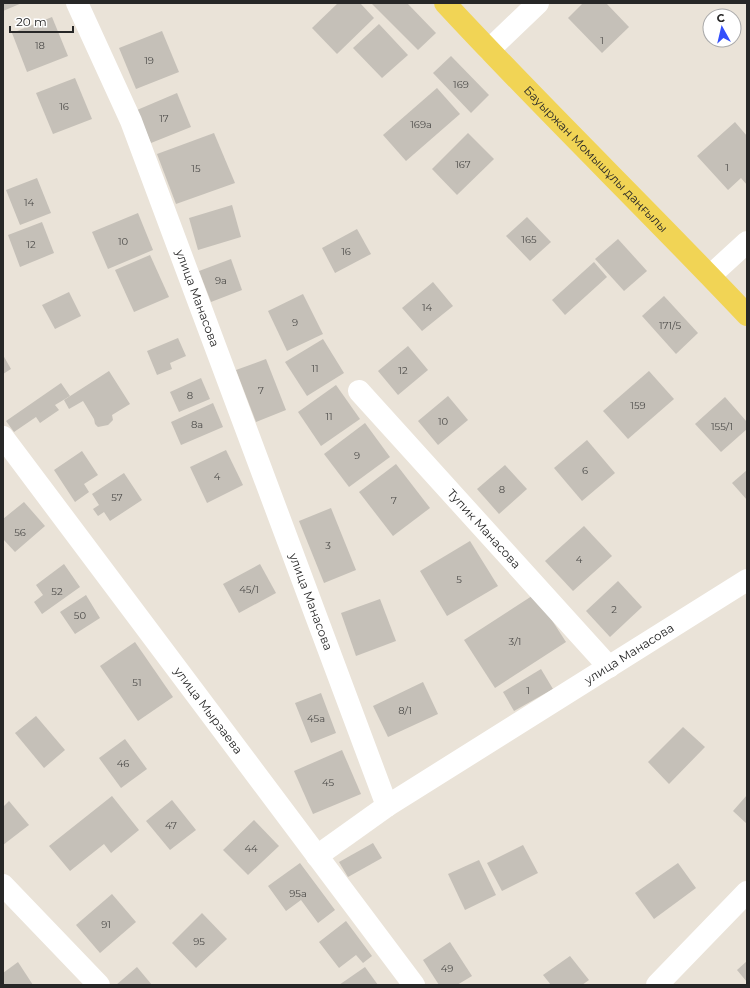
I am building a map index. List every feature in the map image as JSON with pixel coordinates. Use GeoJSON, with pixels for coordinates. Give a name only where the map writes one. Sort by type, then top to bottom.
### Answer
{"type":"FeatureCollection","features":[{"type":"Feature","properties":{"kind":"main road","name":"Бауыржан Момышұлы даңғылы"},"geometry":{"type":"LineString","coordinates":[[445,3],[747,315]]}},
{"type":"Feature","properties":{"kind":"street","name":"улица Манасова"},"geometry":{"type":"LineString","coordinates":[[77,3],[131,121],[387,806],[747,580]]}},
{"type":"Feature","properties":{"kind":"street"},"geometry":{"type":"LineString","coordinates":[[489,50],[538,3]]}},
{"type":"Feature","properties":{"kind":"street"},"geometry":{"type":"LineString","coordinates":[[710,276],[747,242]]}},
{"type":"Feature","properties":{"kind":"street","name":"Тупик Манасова"},"geometry":{"type":"LineString","coordinates":[[359,391],[609,667]]}},
{"type":"Feature","properties":{"kind":"street","name":"улица Мырзаева"},"geometry":{"type":"LineString","coordinates":[[3,437],[414,985]]}},
{"type":"Feature","properties":{"kind":"street"},"geometry":{"type":"LineString","coordinates":[[318,856],[387,806]]}},
{"type":"Feature","properties":{"kind":"street"},"geometry":{"type":"LineString","coordinates":[[3,885],[98,985]]}},
{"type":"Feature","properties":{"kind":"street"},"geometry":{"type":"LineString","coordinates":[[657,985],[747,892]]}},
{"type":"Feature","properties":{"kind":"building"},"geometry":{"type":"Polygon","coordinates":[[[3,3],[22,3],[3,11],[3,3]]]}},
{"type":"Feature","properties":{"kind":"building"},"geometry":{"type":"Polygon","coordinates":[[[338,3],[360,3],[374,18],[337,54],[312,28],[338,3]]]}},
{"type":"Feature","properties":{"kind":"building"},"geometry":{"type":"Polygon","coordinates":[[[371,3],[407,3],[436,33],[418,50],[371,3]]]}},
{"type":"Feature","properties":{"kind":"building"},"geometry":{"type":"Polygon","coordinates":[[[583,3],[606,3],[629,27],[602,53],[568,18],[583,3]]]}},
{"type":"Feature","properties":{"kind":"building"},"geometry":{"type":"Polygon","coordinates":[[[52,17],[68,56],[27,72],[12,33],[52,17]]]}},
{"type":"Feature","properties":{"kind":"building"},"geometry":{"type":"Polygon","coordinates":[[[379,24],[408,55],[382,78],[353,48],[379,24]]]}},
{"type":"Feature","properties":{"kind":"building"},"geometry":{"type":"Polygon","coordinates":[[[162,31],[179,72],[136,89],[119,48],[162,31]]]}},
{"type":"Feature","properties":{"kind":"building"},"geometry":{"type":"Polygon","coordinates":[[[451,56],[489,95],[471,113],[433,73],[451,56]]]}},
{"type":"Feature","properties":{"kind":"building"},"geometry":{"type":"Polygon","coordinates":[[[75,78],[92,119],[53,134],[36,93],[75,78]]]}},
{"type":"Feature","properties":{"kind":"building"},"geometry":{"type":"Polygon","coordinates":[[[437,88],[460,114],[406,161],[383,135],[437,88]]]}},
{"type":"Feature","properties":{"kind":"building"},"geometry":{"type":"Polygon","coordinates":[[[177,93],[191,127],[151,143],[137,110],[177,93]]]}},
{"type":"Feature","properties":{"kind":"building"},"geometry":{"type":"Polygon","coordinates":[[[735,122],[747,136],[747,185],[741,178],[728,190],[697,156],[735,122]]]}},
{"type":"Feature","properties":{"kind":"building"},"geometry":{"type":"Polygon","coordinates":[[[214,133],[235,183],[176,204],[157,154],[214,133]]]}},
{"type":"Feature","properties":{"kind":"building"},"geometry":{"type":"Polygon","coordinates":[[[468,133],[494,159],[457,195],[432,169],[468,133]]]}},
{"type":"Feature","properties":{"kind":"building"},"geometry":{"type":"Polygon","coordinates":[[[37,178],[51,213],[20,225],[6,190],[37,178]]]}},
{"type":"Feature","properties":{"kind":"building"},"geometry":{"type":"Polygon","coordinates":[[[232,205],[241,237],[198,250],[189,218],[232,205]]]}},
{"type":"Feature","properties":{"kind":"building"},"geometry":{"type":"Polygon","coordinates":[[[138,213],[153,250],[108,269],[92,232],[138,213]]]}},
{"type":"Feature","properties":{"kind":"building"},"geometry":{"type":"Polygon","coordinates":[[[527,217],[551,242],[530,261],[506,236],[527,217]]]}},
{"type":"Feature","properties":{"kind":"building"},"geometry":{"type":"Polygon","coordinates":[[[42,222],[54,253],[20,267],[8,235],[42,222]]]}},
{"type":"Feature","properties":{"kind":"building"},"geometry":{"type":"Polygon","coordinates":[[[357,229],[371,254],[335,273],[322,248],[357,229]]]}},
{"type":"Feature","properties":{"kind":"building"},"geometry":{"type":"Polygon","coordinates":[[[618,239],[647,271],[624,291],[595,259],[618,239]]]}},
{"type":"Feature","properties":{"kind":"building"},"geometry":{"type":"Polygon","coordinates":[[[150,255],[169,297],[134,312],[115,270],[150,255]]]}},
{"type":"Feature","properties":{"kind":"building"},"geometry":{"type":"Polygon","coordinates":[[[231,259],[242,290],[211,302],[199,271],[231,259]]]}},
{"type":"Feature","properties":{"kind":"building"},"geometry":{"type":"Polygon","coordinates":[[[594,262],[607,277],[565,315],[552,300],[594,262]]]}},
{"type":"Feature","properties":{"kind":"building"},"geometry":{"type":"Polygon","coordinates":[[[433,282],[453,306],[422,331],[402,308],[433,282]]]}},
{"type":"Feature","properties":{"kind":"building"},"geometry":{"type":"Polygon","coordinates":[[[69,292],[81,316],[55,329],[42,305],[69,292]]]}},
{"type":"Feature","properties":{"kind":"building"},"geometry":{"type":"Polygon","coordinates":[[[303,294],[323,334],[287,351],[268,311],[303,294]]]}},
{"type":"Feature","properties":{"kind":"building"},"geometry":{"type":"Polygon","coordinates":[[[664,296],[698,333],[676,354],[642,316],[664,296]]]}},
{"type":"Feature","properties":{"kind":"building"},"geometry":{"type":"Polygon","coordinates":[[[178,338],[186,356],[170,363],[172,369],[157,375],[147,351],[178,338]]]}},
{"type":"Feature","properties":{"kind":"building"},"geometry":{"type":"Polygon","coordinates":[[[323,339],[344,373],[307,396],[285,362],[323,339]]]}},
{"type":"Feature","properties":{"kind":"building"},"geometry":{"type":"Polygon","coordinates":[[[408,346],[428,370],[398,395],[378,371],[408,346]]]}},
{"type":"Feature","properties":{"kind":"building"},"geometry":{"type":"Polygon","coordinates":[[[3,355],[11,369],[3,374],[3,355]]]}},
{"type":"Feature","properties":{"kind":"building"},"geometry":{"type":"Polygon","coordinates":[[[266,359],[286,410],[256,422],[236,370],[266,359]]]}},
{"type":"Feature","properties":{"kind":"building"},"geometry":{"type":"Polygon","coordinates":[[[109,371],[130,404],[112,415],[113,420],[108,425],[98,427],[83,401],[69,409],[64,400],[109,371]]]}},
{"type":"Feature","properties":{"kind":"building"},"geometry":{"type":"Polygon","coordinates":[[[649,371],[674,399],[628,439],[603,411],[649,371]]]}},
{"type":"Feature","properties":{"kind":"building"},"geometry":{"type":"Polygon","coordinates":[[[201,378],[210,399],[179,412],[170,392],[201,378]]]}},
{"type":"Feature","properties":{"kind":"building"},"geometry":{"type":"Polygon","coordinates":[[[61,383],[70,396],[55,405],[59,410],[40,423],[36,417],[14,432],[6,421],[61,383]]]}},
{"type":"Feature","properties":{"kind":"building"},"geometry":{"type":"Polygon","coordinates":[[[336,385],[360,419],[321,446],[298,412],[336,385]]]}},
{"type":"Feature","properties":{"kind":"building"},"geometry":{"type":"Polygon","coordinates":[[[448,396],[468,420],[438,445],[418,421],[448,396]]]}},
{"type":"Feature","properties":{"kind":"building"},"geometry":{"type":"Polygon","coordinates":[[[725,397],[747,422],[747,429],[721,452],[695,424],[725,397]]]}},
{"type":"Feature","properties":{"kind":"building"},"geometry":{"type":"Polygon","coordinates":[[[213,403],[223,427],[181,445],[171,422],[213,403]]]}},
{"type":"Feature","properties":{"kind":"building"},"geometry":{"type":"Polygon","coordinates":[[[365,423],[390,457],[349,487],[324,454],[365,423]]]}},
{"type":"Feature","properties":{"kind":"building"},"geometry":{"type":"Polygon","coordinates":[[[587,440],[615,473],[582,501],[554,468],[587,440]]]}},
{"type":"Feature","properties":{"kind":"building"},"geometry":{"type":"Polygon","coordinates":[[[226,450],[243,485],[207,503],[190,467],[226,450]]]}},
{"type":"Feature","properties":{"kind":"building"},"geometry":{"type":"Polygon","coordinates":[[[82,451],[98,475],[84,484],[89,492],[75,502],[54,470],[82,451]]]}},
{"type":"Feature","properties":{"kind":"building"},"geometry":{"type":"Polygon","coordinates":[[[396,464],[430,508],[393,536],[359,492],[396,464]]]}},
{"type":"Feature","properties":{"kind":"building"},"geometry":{"type":"Polygon","coordinates":[[[505,465],[527,489],[499,514],[477,489],[505,465]]]}},
{"type":"Feature","properties":{"kind":"building"},"geometry":{"type":"Polygon","coordinates":[[[747,470],[747,500],[732,483],[747,470]]]}},
{"type":"Feature","properties":{"kind":"building"},"geometry":{"type":"Polygon","coordinates":[[[124,473],[142,500],[110,521],[104,512],[98,516],[93,509],[99,505],[92,494],[124,473]]]}},
{"type":"Feature","properties":{"kind":"building"},"geometry":{"type":"Polygon","coordinates":[[[24,502],[45,526],[15,552],[3,539],[3,519],[24,502]]]}},
{"type":"Feature","properties":{"kind":"building"},"geometry":{"type":"Polygon","coordinates":[[[331,508],[356,570],[324,583],[299,521],[331,508]]]}},
{"type":"Feature","properties":{"kind":"building"},"geometry":{"type":"Polygon","coordinates":[[[584,526],[612,556],[573,591],[545,561],[584,526]]]}},
{"type":"Feature","properties":{"kind":"building"},"geometry":{"type":"Polygon","coordinates":[[[470,541],[498,586],[447,616],[420,571],[470,541]]]}},
{"type":"Feature","properties":{"kind":"building"},"geometry":{"type":"Polygon","coordinates":[[[64,564],[80,587],[42,614],[34,602],[43,595],[36,585],[64,564]]]}},
{"type":"Feature","properties":{"kind":"building"},"geometry":{"type":"Polygon","coordinates":[[[260,564],[276,593],[239,613],[223,584],[260,564]]]}},
{"type":"Feature","properties":{"kind":"building"},"geometry":{"type":"Polygon","coordinates":[[[618,581],[642,607],[610,637],[586,611],[618,581]]]}},
{"type":"Feature","properties":{"kind":"building"},"geometry":{"type":"Polygon","coordinates":[[[535,594],[566,642],[495,688],[464,640],[535,594]]]}},
{"type":"Feature","properties":{"kind":"building"},"geometry":{"type":"Polygon","coordinates":[[[86,595],[100,618],[75,634],[60,612],[86,595]]]}},
{"type":"Feature","properties":{"kind":"building"},"geometry":{"type":"Polygon","coordinates":[[[380,599],[396,641],[356,656],[341,613],[380,599]]]}},
{"type":"Feature","properties":{"kind":"building"},"geometry":{"type":"Polygon","coordinates":[[[135,642],[173,697],[138,721],[100,666],[135,642]]]}},
{"type":"Feature","properties":{"kind":"building"},"geometry":{"type":"Polygon","coordinates":[[[541,669],[553,689],[514,711],[503,692],[541,669]]]}},
{"type":"Feature","properties":{"kind":"building"},"geometry":{"type":"Polygon","coordinates":[[[423,682],[438,714],[388,737],[373,706],[423,682]]]}},
{"type":"Feature","properties":{"kind":"building"},"geometry":{"type":"Polygon","coordinates":[[[321,693],[336,733],[311,743],[295,703],[321,693]]]}},
{"type":"Feature","properties":{"kind":"building"},"geometry":{"type":"Polygon","coordinates":[[[36,716],[65,750],[44,768],[15,733],[36,716]]]}},
{"type":"Feature","properties":{"kind":"building"},"geometry":{"type":"Polygon","coordinates":[[[683,727],[705,747],[669,784],[648,762],[683,727]]]}},
{"type":"Feature","properties":{"kind":"building"},"geometry":{"type":"Polygon","coordinates":[[[125,739],[147,769],[121,788],[99,758],[125,739]]]}},
{"type":"Feature","properties":{"kind":"building"},"geometry":{"type":"Polygon","coordinates":[[[342,750],[361,794],[313,814],[294,771],[342,750]]]}},
{"type":"Feature","properties":{"kind":"building"},"geometry":{"type":"Polygon","coordinates":[[[747,795],[747,824],[733,811],[747,795]]]}},
{"type":"Feature","properties":{"kind":"building"},"geometry":{"type":"Polygon","coordinates":[[[112,796],[139,830],[111,853],[104,844],[70,871],[49,846],[112,796]]]}},
{"type":"Feature","properties":{"kind":"building"},"geometry":{"type":"Polygon","coordinates":[[[172,800],[196,830],[170,850],[146,821],[172,800]]]}},
{"type":"Feature","properties":{"kind":"building"},"geometry":{"type":"Polygon","coordinates":[[[9,801],[29,825],[3,845],[3,807],[9,801]]]}},
{"type":"Feature","properties":{"kind":"building"},"geometry":{"type":"Polygon","coordinates":[[[254,820],[279,846],[248,875],[223,850],[254,820]]]}},
{"type":"Feature","properties":{"kind":"building"},"geometry":{"type":"Polygon","coordinates":[[[373,843],[382,858],[348,877],[339,862],[373,843]]]}},
{"type":"Feature","properties":{"kind":"building"},"geometry":{"type":"Polygon","coordinates":[[[523,845],[538,873],[502,891],[487,863],[523,845]]]}},
{"type":"Feature","properties":{"kind":"building"},"geometry":{"type":"Polygon","coordinates":[[[479,860],[496,895],[465,910],[448,874],[479,860]]]}},
{"type":"Feature","properties":{"kind":"building"},"geometry":{"type":"Polygon","coordinates":[[[300,863],[335,910],[318,923],[301,900],[286,911],[268,886],[300,863]]]}},
{"type":"Feature","properties":{"kind":"building"},"geometry":{"type":"Polygon","coordinates":[[[678,863],[696,888],[654,919],[635,893],[678,863]]]}},
{"type":"Feature","properties":{"kind":"building"},"geometry":{"type":"Polygon","coordinates":[[[112,894],[136,922],[100,953],[76,925],[112,894]]]}},
{"type":"Feature","properties":{"kind":"building"},"geometry":{"type":"Polygon","coordinates":[[[202,913],[227,939],[196,968],[172,943],[202,913]]]}},
{"type":"Feature","properties":{"kind":"building"},"geometry":{"type":"Polygon","coordinates":[[[346,921],[372,956],[363,963],[356,955],[339,968],[319,942],[346,921]]]}},
{"type":"Feature","properties":{"kind":"building"},"geometry":{"type":"Polygon","coordinates":[[[450,942],[472,976],[457,985],[439,985],[423,960],[450,942]]]}},
{"type":"Feature","properties":{"kind":"building"},"geometry":{"type":"Polygon","coordinates":[[[570,956],[589,980],[582,985],[551,985],[543,975],[570,956]]]}},
{"type":"Feature","properties":{"kind":"building"},"geometry":{"type":"Polygon","coordinates":[[[747,961],[747,982],[737,970],[747,961]]]}},
{"type":"Feature","properties":{"kind":"building"},"geometry":{"type":"Polygon","coordinates":[[[18,962],[33,985],[3,985],[3,973],[18,962]]]}},
{"type":"Feature","properties":{"kind":"building"},"geometry":{"type":"Polygon","coordinates":[[[137,967],[152,985],[116,985],[137,967]]]}},
{"type":"Feature","properties":{"kind":"building"},"geometry":{"type":"Polygon","coordinates":[[[365,967],[378,985],[339,985],[365,967]]]}}]}
